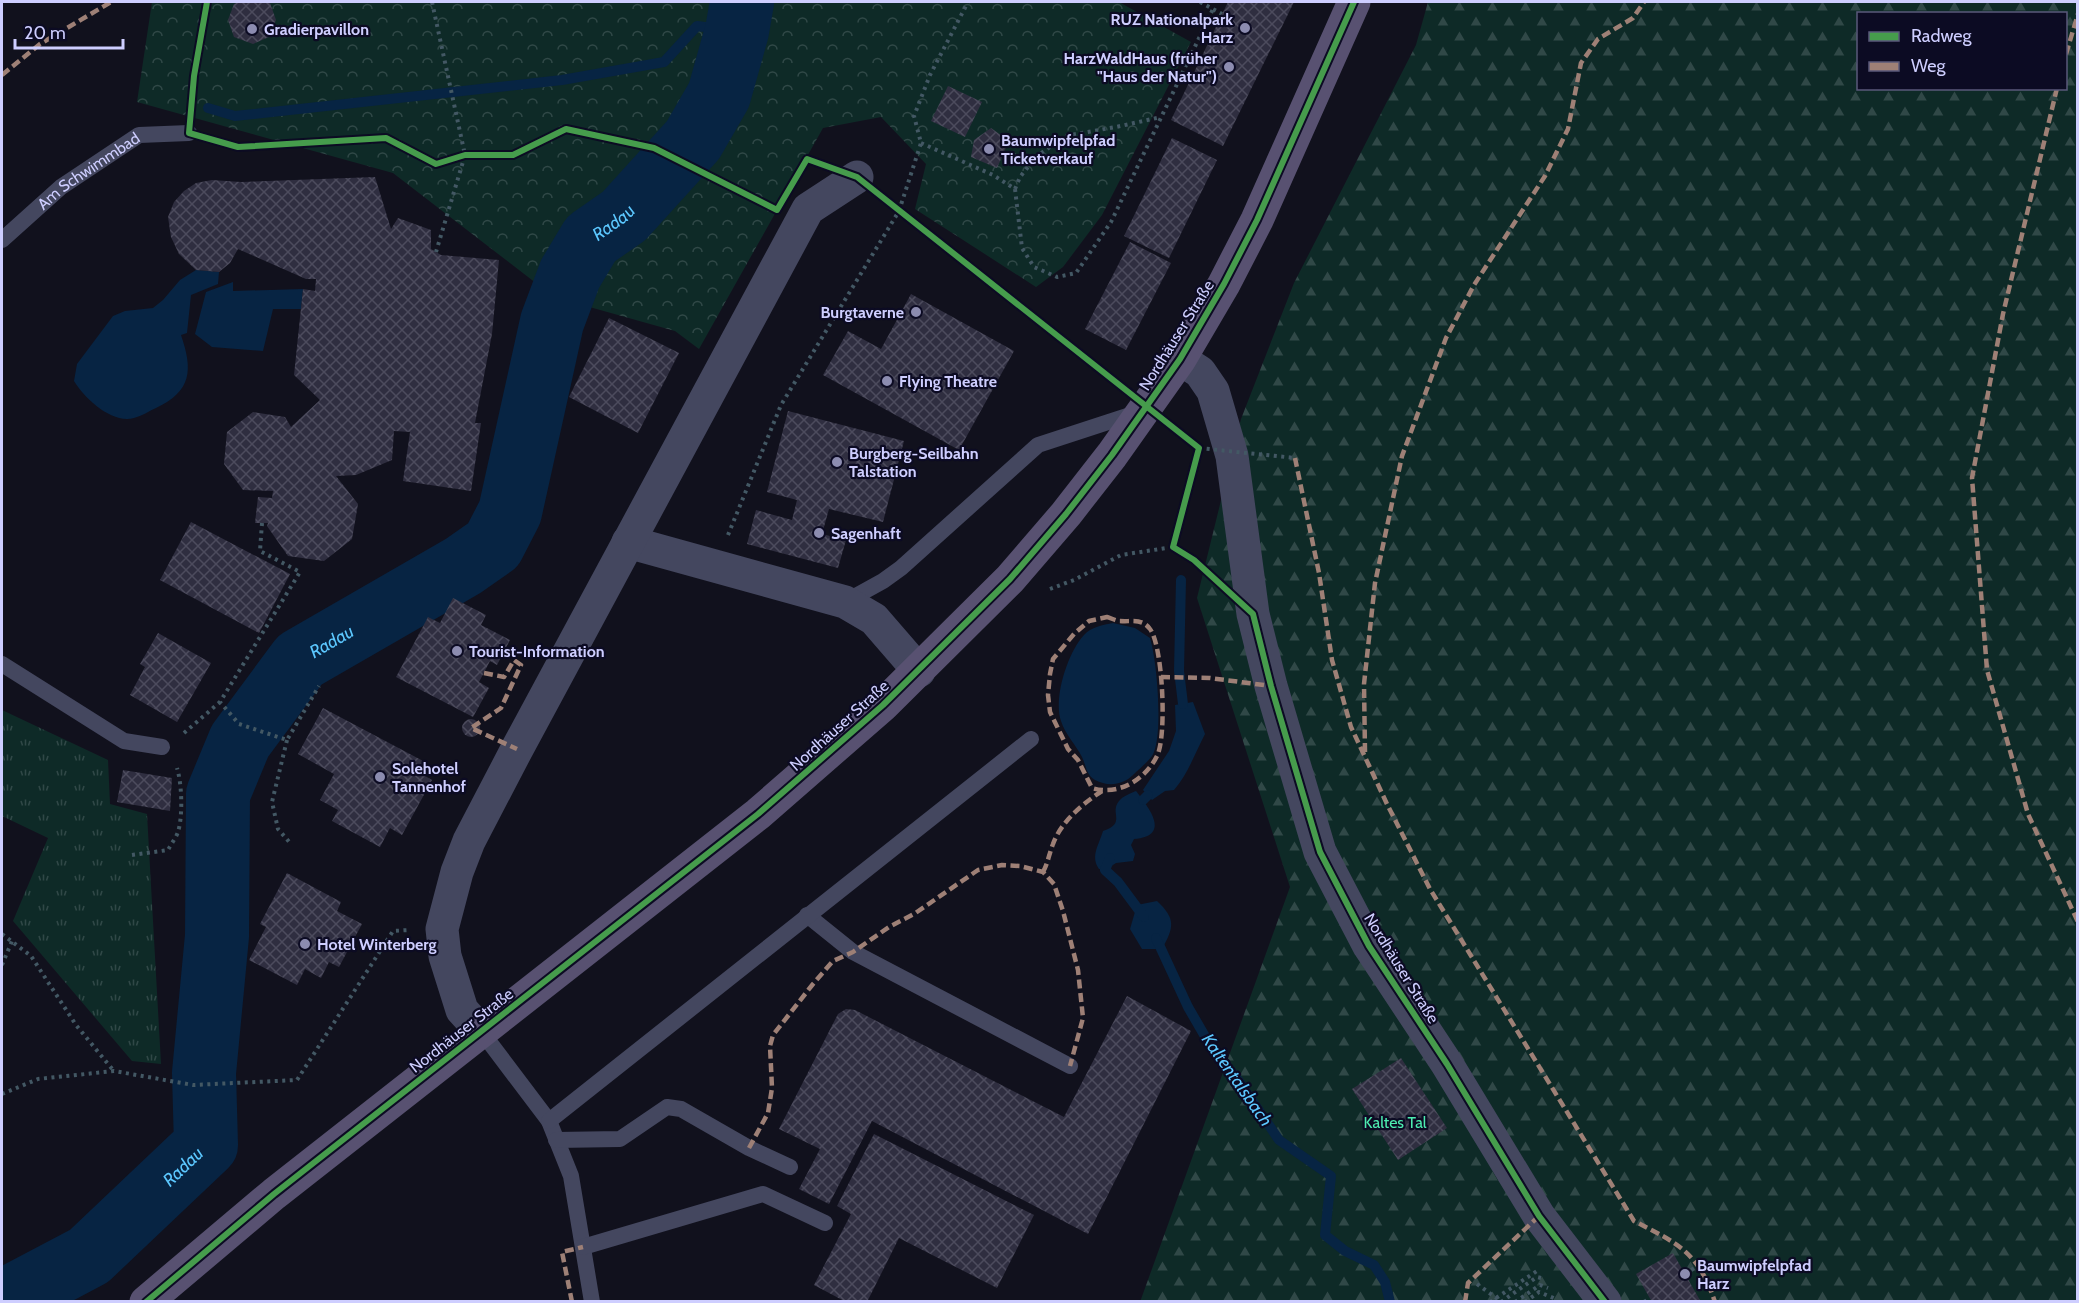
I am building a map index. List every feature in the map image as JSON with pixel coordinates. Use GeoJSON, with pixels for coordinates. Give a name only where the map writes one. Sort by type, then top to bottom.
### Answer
{"type":"FeatureCollection","features":[{"type":"Feature","properties":{"kind":"main road","name":"Nordhäuser Straße"},"geometry":{"type":"LineString","coordinates":[[146,1302],[274,1194],[758,814],[824,758],[919,670],[1010,579],[1066,514],[1146,410],[1180,359],[1224,284],[1257,220],[1354,2]]}},
{"type":"Feature","properties":{"kind":"street","name":"Nordhäuser Straße"},"geometry":{"type":"LineString","coordinates":[[481,1031],[462,1010],[445,956],[442,928],[457,872],[469,841],[808,209],[858,177]]}},
{"type":"Feature","properties":{"kind":"street","name":"Nordhäuser Straße"},"geometry":{"type":"LineString","coordinates":[[1180,359],[1200,372],[1213,391],[1232,456],[1253,614],[1320,852],[1370,946],[1447,1064],[1539,1216],[1605,1302]]}},
{"type":"Feature","properties":{"kind":"street"},"geometry":{"type":"LineString","coordinates":[[628,542],[845,602],[874,619],[919,670]]}},
{"type":"Feature","properties":{"kind":"lane","name":"Am Schwimmbad"},"geometry":{"type":"LineString","coordinates":[[2,240],[61,187],[140,135],[189,133]]}},
{"type":"Feature","properties":{"kind":"lane"},"geometry":{"type":"LineString","coordinates":[[845,602],[901,568],[1038,445],[1146,410]]}},
{"type":"Feature","properties":{"kind":"lane"},"geometry":{"type":"LineString","coordinates":[[2,664],[124,741],[166,747]]}},
{"type":"Feature","properties":{"kind":"lane"},"geometry":{"type":"LineString","coordinates":[[549,1121],[1031,739]]}},
{"type":"Feature","properties":{"kind":"lane"},"geometry":{"type":"LineString","coordinates":[[807,915],[853,951],[1070,1066]]}},
{"type":"Feature","properties":{"kind":"lane"},"geometry":{"type":"LineString","coordinates":[[481,1031],[549,1121],[571,1176],[592,1302]]}},
{"type":"Feature","properties":{"kind":"lane"},"geometry":{"type":"LineString","coordinates":[[556,1140],[620,1139],[667,1107],[681,1109],[749,1148],[790,1167]]}},
{"type":"Feature","properties":{"kind":"lane"},"geometry":{"type":"LineString","coordinates":[[583,1247],[763,1194],[825,1223]]}},
{"type":"Feature","properties":{"kind":"path"},"geometry":{"type":"LineString","coordinates":[[432,2],[465,155],[436,252]]}},
{"type":"Feature","properties":{"kind":"path"},"geometry":{"type":"LineString","coordinates":[[716,566],[781,405],[898,211],[921,143],[914,116],[930,75],[968,2]]}},
{"type":"Feature","properties":{"kind":"path"},"geometry":{"type":"LineString","coordinates":[[1200,2],[1222,14]]}},
{"type":"Feature","properties":{"kind":"path"},"geometry":{"type":"LineString","coordinates":[[1161,117],[1065,136],[1036,157],[1020,177],[1015,189],[1022,248],[1034,267],[1057,277],[1076,273],[1111,222],[1213,9]]}},
{"type":"Feature","properties":{"kind":"path"},"geometry":{"type":"LineString","coordinates":[[189,133],[238,147],[386,138],[436,164],[465,155],[513,154],[566,129],[654,148],[777,210]]}},
{"type":"Feature","properties":{"kind":"path"},"geometry":{"type":"LineString","coordinates":[[921,143],[993,175],[1015,189]]}},
{"type":"Feature","properties":{"kind":"path"},"geometry":{"type":"LineString","coordinates":[[898,211],[1199,448],[1295,458]]}},
{"type":"Feature","properties":{"kind":"path"},"geometry":{"type":"LineString","coordinates":[[1010,579],[1047,590],[1074,580],[1121,555],[1173,547],[1199,448]]}},
{"type":"Feature","properties":{"kind":"path"},"geometry":{"type":"LineString","coordinates":[[132,855],[168,850],[177,833],[180,818],[180,777],[166,747],[220,702],[300,572],[260,550],[262,523]]}},
{"type":"Feature","properties":{"kind":"path"},"geometry":{"type":"LineString","coordinates":[[291,844],[278,829],[272,802],[287,740],[319,686]]}},
{"type":"Feature","properties":{"kind":"path"},"geometry":{"type":"LineString","coordinates":[[220,702],[239,724],[287,740]]}},
{"type":"Feature","properties":{"kind":"path"},"geometry":{"type":"LineString","coordinates":[[2,1094],[38,1078],[114,1071],[193,1085],[297,1080],[393,931],[442,928]]}},
{"type":"Feature","properties":{"kind":"path"},"geometry":{"type":"LineString","coordinates":[[2,934],[31,956],[76,1025],[114,1071]]}},
{"type":"Feature","properties":{"kind":"path"},"geometry":{"type":"LineString","coordinates":[[2,965],[12,941]]}},
{"type":"Feature","properties":{"kind":"path"},"geometry":{"type":"LineString","coordinates":[[1685,1274],[1699,1265]]}},
{"type":"Feature","properties":{"kind":"path"},"geometry":{"type":"LineString","coordinates":[[1490,1302],[1536,1270],[1547,1274]]}},
{"type":"Feature","properties":{"kind":"path"},"geometry":{"type":"LineString","coordinates":[[1477,1284],[1502,1302],[1537,1277],[1547,1280]]}},
{"type":"Feature","properties":{"kind":"path"},"geometry":{"type":"LineString","coordinates":[[1525,1302],[1539,1292],[1564,1302]]}},
{"type":"Feature","properties":{"kind":"path"},"geometry":{"type":"LineString","coordinates":[[1644,1302],[1650,1298]]}},
{"type":"Feature","properties":{"kind":"green space"},"geometry":{"type":"Polygon","coordinates":[[[152,2],[1119,2],[1191,42],[1102,215],[1063,267],[1036,287],[915,209],[926,164],[881,117],[823,128],[699,349],[675,331],[554,297],[393,173],[137,102],[152,2]]]}},
{"type":"Feature","properties":{"kind":"green space","name":"Kaltes Tal"},"geometry":{"type":"Polygon","coordinates":[[[1428,2],[2077,2],[2077,1301],[1140,1302],[1290,887],[1197,598],[1241,419],[1294,283],[1416,45],[1428,2]]]}},
{"type":"Feature","properties":{"kind":"green space"},"geometry":{"type":"Polygon","coordinates":[[[2,710],[108,760],[110,804],[147,814],[161,1064],[132,1061],[13,921],[48,838],[2,816],[2,710]]]}},
{"type":"Feature","properties":{"kind":"water"},"geometry":{"type":"Polygon","coordinates":[[[196,270],[219,272],[218,284],[191,295],[187,333],[181,335],[188,369],[183,387],[168,401],[134,418],[117,417],[100,409],[74,381],[77,364],[113,316],[125,311],[153,308],[180,280],[196,270]]]}},
{"type":"Feature","properties":{"kind":"water"},"geometry":{"type":"Polygon","coordinates":[[[233,282],[233,291],[303,289],[301,309],[273,309],[263,351],[212,347],[195,334],[206,292],[233,282]]]}},
{"type":"Feature","properties":{"kind":"water"},"geometry":{"type":"Polygon","coordinates":[[[1113,623],[1135,628],[1150,638],[1157,680],[1158,733],[1156,747],[1145,764],[1129,778],[1120,783],[1110,784],[1095,780],[1088,773],[1082,757],[1061,721],[1059,700],[1068,664],[1078,643],[1090,630],[1113,623]]]}},
{"type":"Feature","properties":{"kind":"water"},"geometry":{"type":"Polygon","coordinates":[[[1193,702],[1205,734],[1179,784],[1174,790],[1165,791],[1152,800],[1143,790],[1169,751],[1176,731],[1175,705],[1193,702]]]}},
{"type":"Feature","properties":{"kind":"water"},"geometry":{"type":"Polygon","coordinates":[[[1136,791],[1147,805],[1155,827],[1146,837],[1134,839],[1131,845],[1135,854],[1133,861],[1116,863],[1105,870],[1099,869],[1095,855],[1103,831],[1114,825],[1116,805],[1119,801],[1136,791]]]}},
{"type":"Feature","properties":{"kind":"water"},"geometry":{"type":"Polygon","coordinates":[[[1157,901],[1170,918],[1171,929],[1162,949],[1142,949],[1130,929],[1137,905],[1157,901]]]}},
{"type":"Feature","properties":{"kind":"building","name":"Gradierpavillon"},"geometry":{"type":"Polygon","coordinates":[[[239,2],[270,3],[276,20],[269,37],[253,44],[234,37],[228,20],[234,4],[239,2]]]}},
{"type":"Feature","properties":{"kind":"building","name":"HarzWaldHaus (früher \"Haus der Natur\")"},"geometry":{"type":"Polygon","coordinates":[[[1228,2],[1294,2],[1223,146],[1171,120],[1228,2]]]}},
{"type":"Feature","properties":{"kind":"building"},"geometry":{"type":"Polygon","coordinates":[[[948,86],[982,102],[965,137],[931,121],[948,86]]]}},
{"type":"Feature","properties":{"kind":"building","name":"Baumwipfelpfad Ticketverkauf"},"geometry":{"type":"Polygon","coordinates":[[[991,128],[1009,141],[997,168],[971,157],[974,140],[991,128]]]}},
{"type":"Feature","properties":{"kind":"building"},"geometry":{"type":"Polygon","coordinates":[[[1172,138],[1217,160],[1169,258],[1124,236],[1172,138]]]}},
{"type":"Feature","properties":{"kind":"building"},"geometry":{"type":"Polygon","coordinates":[[[375,177],[391,229],[398,218],[431,230],[431,249],[441,255],[499,260],[492,334],[475,423],[481,423],[471,491],[403,481],[410,432],[394,431],[392,460],[356,475],[336,476],[358,504],[352,539],[324,561],[288,556],[267,526],[268,523],[255,523],[258,497],[272,498],[273,491],[243,490],[224,464],[227,432],[253,412],[285,417],[291,427],[320,400],[294,375],[303,289],[315,291],[316,279],[306,279],[238,249],[230,263],[219,272],[196,270],[179,254],[171,237],[168,217],[174,202],[196,183],[212,180],[241,182],[375,177]]]}},
{"type":"Feature","properties":{"kind":"building"},"geometry":{"type":"Polygon","coordinates":[[[1130,242],[1171,263],[1126,350],[1085,329],[1130,242]]]}},
{"type":"Feature","properties":{"kind":"building"},"geometry":{"type":"Polygon","coordinates":[[[911,294],[1014,351],[959,450],[823,375],[848,331],[881,349],[911,294]]]}},
{"type":"Feature","properties":{"kind":"building"},"geometry":{"type":"Polygon","coordinates":[[[609,318],[679,353],[638,433],[569,397],[609,318]]]}},
{"type":"Feature","properties":{"kind":"building","name":"Burgberg-Seilbahn Talstation"},"geometry":{"type":"Polygon","coordinates":[[[788,411],[904,441],[883,522],[829,509],[822,534],[846,540],[838,568],[747,544],[756,510],[792,520],[797,500],[767,492],[788,411]]]}},
{"type":"Feature","properties":{"kind":"building"},"geometry":{"type":"Polygon","coordinates":[[[191,522],[290,574],[259,633],[160,580],[191,522]]]}},
{"type":"Feature","properties":{"kind":"building","name":"Tourist-Information"},"geometry":{"type":"Polygon","coordinates":[[[453,598],[486,615],[481,625],[510,640],[497,665],[490,661],[479,682],[489,688],[473,717],[396,677],[428,617],[440,623],[453,598]]]}},
{"type":"Feature","properties":{"kind":"building"},"geometry":{"type":"Polygon","coordinates":[[[158,633],[211,663],[177,722],[130,695],[145,667],[140,664],[158,633]]]}},
{"type":"Feature","properties":{"kind":"building","name":"Solehotel Tannenhof"},"geometry":{"type":"Polygon","coordinates":[[[323,708],[425,762],[420,773],[432,780],[402,835],[390,828],[380,847],[332,821],[338,810],[320,800],[334,774],[298,754],[323,708]]]}},
{"type":"Feature","properties":{"kind":"building"},"geometry":{"type":"Polygon","coordinates":[[[471,719],[477,722],[480,728],[477,734],[471,737],[465,734],[462,728],[465,722],[471,719]]]}},
{"type":"Feature","properties":{"kind":"building"},"geometry":{"type":"Polygon","coordinates":[[[123,770],[172,778],[170,811],[117,802],[123,770]]]}},
{"type":"Feature","properties":{"kind":"building","name":"Hotel Winterberg"},"geometry":{"type":"Polygon","coordinates":[[[287,873],[341,902],[337,911],[362,924],[339,967],[329,962],[321,978],[305,969],[297,985],[249,960],[266,927],[260,924],[287,873]]]}},
{"type":"Feature","properties":{"kind":"building"},"geometry":{"type":"Polygon","coordinates":[[[1127,996],[1191,1031],[1088,1234],[872,1121],[829,1204],[799,1189],[820,1149],[779,1129],[838,1014],[846,1009],[855,1010],[1064,1117],[1127,996]]]}},
{"type":"Feature","properties":{"kind":"building"},"geometry":{"type":"Polygon","coordinates":[[[1401,1058],[1447,1128],[1398,1160],[1352,1089],[1401,1058]]]}},
{"type":"Feature","properties":{"kind":"building"},"geometry":{"type":"Polygon","coordinates":[[[874,1134],[1034,1215],[997,1288],[899,1238],[867,1302],[846,1302],[814,1285],[851,1214],[837,1206],[874,1134]]]}},
{"type":"Feature","properties":{"kind":"building"},"geometry":{"type":"Polygon","coordinates":[[[1673,1253],[1701,1302],[1652,1302],[1636,1274],[1673,1253]]]}},
{"type":"Feature","properties":{"kind":"waterway","name":"Radau"},"geometry":{"type":"LineString","coordinates":[[2,1302],[89,1256],[206,1145],[204,1073],[217,936],[218,794],[240,741],[300,660],[463,566],[493,545],[510,512],[552,322],[570,274],[591,239],[624,216],[693,140],[719,95],[737,31],[742,2]]}},
{"type":"Feature","properties":{"kind":"waterway"},"geometry":{"type":"LineString","coordinates":[[208,108],[235,116],[562,80],[664,62],[697,26],[737,31]]}},
{"type":"Feature","properties":{"kind":"waterway","name":"Kaltentalsbach"},"geometry":{"type":"LineString","coordinates":[[1181,580],[1179,671],[1183,704]]}},
{"type":"Feature","properties":{"kind":"waterway"},"geometry":{"type":"LineString","coordinates":[[1143,800],[1148,795]]}},
{"type":"Feature","properties":{"kind":"waterway","name":"Kaltentalsbach"},"geometry":{"type":"LineString","coordinates":[[1110,858],[1105,870],[1118,882],[1144,917]]}},
{"type":"Feature","properties":{"kind":"waterway","name":"Kaltentalsbach"},"geometry":{"type":"LineString","coordinates":[[1156,938],[1188,1007],[1210,1045],[1238,1080],[1279,1140],[1331,1176],[1325,1235],[1345,1251],[1374,1265],[1385,1282],[1390,1302]]}},
{"type":"Feature","properties":{"kind":"marked path"},"geometry":{"type":"LineString","coordinates":[[2,75],[40,44],[111,2]]}},
{"type":"Feature","properties":{"kind":"marked path"},"geometry":{"type":"LineString","coordinates":[[1365,752],[1364,684],[1375,583],[1402,456],[1446,338],[1474,285],[1545,176],[1568,129],[1581,63],[1598,39],[1633,18],[1644,2]]}},
{"type":"Feature","properties":{"kind":"marked path"},"geometry":{"type":"LineString","coordinates":[[2067,51],[2078,14]]}},
{"type":"Feature","properties":{"kind":"marked path"},"geometry":{"type":"LineString","coordinates":[[2057,90],[2003,314],[1972,478],[1987,670],[2028,814],[2078,922]]}},
{"type":"Feature","properties":{"kind":"marked path"},"geometry":{"type":"LineString","coordinates":[[1295,458],[1319,573],[1332,660],[1351,727],[1387,804],[1430,889],[1634,1221],[1685,1251],[1702,1271],[1715,1302]]}},
{"type":"Feature","properties":{"kind":"marked path"},"geometry":{"type":"LineString","coordinates":[[1107,617],[1118,621],[1140,622],[1150,629],[1158,653],[1161,672],[1163,712],[1160,746],[1152,765],[1130,784],[1121,788],[1102,790],[1092,788],[1078,760],[1068,749],[1050,712],[1048,695],[1053,659],[1074,634],[1089,621],[1107,617]]}},
{"type":"Feature","properties":{"kind":"marked path"},"geometry":{"type":"LineString","coordinates":[[484,673],[504,677],[514,660],[521,665],[501,708],[471,728],[517,749]]}},
{"type":"Feature","properties":{"kind":"marked path"},"geometry":{"type":"LineString","coordinates":[[1161,677],[1210,678],[1271,686]]}},
{"type":"Feature","properties":{"kind":"marked path"},"geometry":{"type":"LineString","coordinates":[[1043,872],[1061,828],[1080,808],[1102,791]]}},
{"type":"Feature","properties":{"kind":"marked path"},"geometry":{"type":"LineString","coordinates":[[749,1148],[768,1113],[772,1088],[770,1046],[773,1035],[813,984],[833,961],[853,952],[889,927],[914,914],[978,870],[1002,865],[1020,866],[1043,872],[1054,884],[1078,970],[1083,1018],[1070,1066]]}},
{"type":"Feature","properties":{"kind":"marked path"},"geometry":{"type":"LineString","coordinates":[[1465,1302],[1468,1283],[1539,1216]]}},
{"type":"Feature","properties":{"kind":"marked path"},"geometry":{"type":"LineString","coordinates":[[572,1302],[562,1252],[583,1247]]}},
{"type":"Feature","properties":{"kind":"cycle path"},"geometry":{"type":"LineString","coordinates":[[207,2],[194,76],[189,133],[238,147],[386,138],[436,164],[465,155],[513,155],[566,129],[654,148],[777,210],[807,159],[857,177],[1199,448],[1173,547],[1194,560],[1253,614],[1271,686],[1320,852],[1369,946],[1447,1064],[1539,1216],[1605,1302]]}},
{"type":"Feature","properties":{"kind":"cycle path"},"geometry":{"type":"LineString","coordinates":[[146,1302],[274,1194],[758,814],[883,705],[1010,579],[1066,514],[1112,455],[1180,359],[1224,284],[1257,220],[1354,2]]}},
{"type":"Feature","properties":{"kind":"place","name":"RUZ Nationalpark Harz"},"geometry":{"type":"Point","coordinates":[1245,28]}},
{"type":"Feature","properties":{"kind":"place","name":"Gradierpavillon"},"geometry":{"type":"Point","coordinates":[252,29]}},
{"type":"Feature","properties":{"kind":"place","name":"HarzWaldHaus (früher \"Haus der Natur\")"},"geometry":{"type":"Point","coordinates":[1229,67]}},
{"type":"Feature","properties":{"kind":"place","name":"Baumwipfelpfad Ticketverkauf"},"geometry":{"type":"Point","coordinates":[989,149]}},
{"type":"Feature","properties":{"kind":"place","name":"Burgtaverne"},"geometry":{"type":"Point","coordinates":[916,312]}},
{"type":"Feature","properties":{"kind":"place","name":"Flying Theatre"},"geometry":{"type":"Point","coordinates":[887,381]}},
{"type":"Feature","properties":{"kind":"place","name":"Burgberg-Seilbahn Talstation"},"geometry":{"type":"Point","coordinates":[837,462]}},
{"type":"Feature","properties":{"kind":"place","name":"Sagenhaft"},"geometry":{"type":"Point","coordinates":[819,533]}},
{"type":"Feature","properties":{"kind":"place","name":"Tourist-Information"},"geometry":{"type":"Point","coordinates":[457,651]}},
{"type":"Feature","properties":{"kind":"place","name":"Solehotel Tannenhof"},"geometry":{"type":"Point","coordinates":[380,777]}},
{"type":"Feature","properties":{"kind":"place","name":"Hotel Winterberg"},"geometry":{"type":"Point","coordinates":[305,944]}},
{"type":"Feature","properties":{"kind":"place","name":"Baumwipfelpfad Harz"},"geometry":{"type":"Point","coordinates":[1685,1274]}}]}
